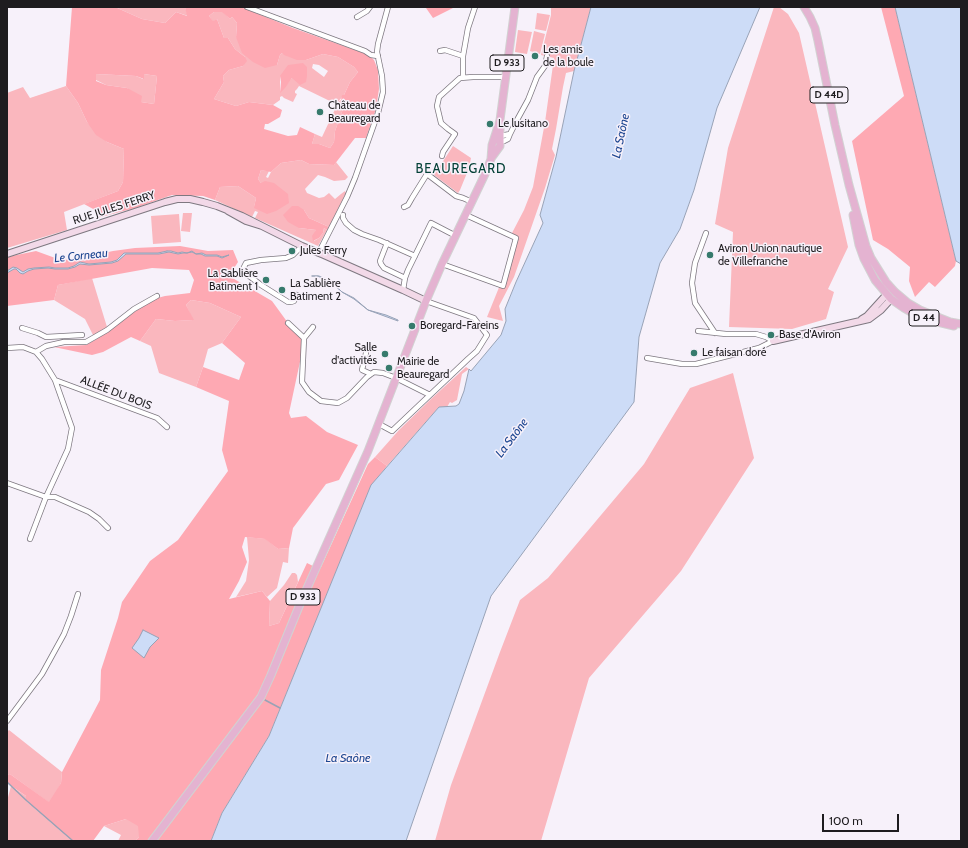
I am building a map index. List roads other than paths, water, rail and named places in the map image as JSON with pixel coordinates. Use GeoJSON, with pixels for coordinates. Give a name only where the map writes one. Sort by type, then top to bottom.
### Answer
{"type":"FeatureCollection","features":[{"type":"Feature","properties":{"kind":"main road","name":"D 933"},"geometry":{"type":"LineString","coordinates":[[152,841],[261,697],[379,424],[426,301],[442,264],[491,159],[500,146],[498,138],[515,7]]}},
{"type":"Feature","properties":{"kind":"main road","name":"D 44D"},"geometry":{"type":"LineString","coordinates":[[804,7],[815,28],[849,185],[868,252],[880,274],[895,292]]}},
{"type":"Feature","properties":{"kind":"main road","name":"D 44D"},"geometry":{"type":"LineString","coordinates":[[849,185],[855,226],[864,259],[875,280],[889,296]]}},
{"type":"Feature","properties":{"kind":"main road"},"geometry":{"type":"LineString","coordinates":[[889,296],[895,292]]}},
{"type":"Feature","properties":{"kind":"main road","name":"D 44"},"geometry":{"type":"LineString","coordinates":[[895,292],[908,303],[920,310],[961,326]]}},
{"type":"Feature","properties":{"kind":"main road","name":"D 44"},"geometry":{"type":"LineString","coordinates":[[889,296],[904,308],[918,316],[945,325],[961,326]]}},
{"type":"Feature","properties":{"kind":"street"},"geometry":{"type":"LineString","coordinates":[[247,7],[365,51],[371,55],[377,54]]}},
{"type":"Feature","properties":{"kind":"street"},"geometry":{"type":"LineString","coordinates":[[357,17],[367,11],[370,7]]}},
{"type":"Feature","properties":{"kind":"street"},"geometry":{"type":"LineString","coordinates":[[318,252],[347,197],[378,113],[383,92],[382,76],[377,54],[388,7]]}},
{"type":"Feature","properties":{"kind":"street"},"geometry":{"type":"LineString","coordinates":[[463,77],[463,56],[468,28],[475,7]]}},
{"type":"Feature","properties":{"kind":"street"},"geometry":{"type":"LineString","coordinates":[[440,51],[445,50],[463,56]]}},
{"type":"Feature","properties":{"kind":"street"},"geometry":{"type":"LineString","coordinates":[[498,138],[504,141],[508,139],[528,100],[537,77],[545,66],[547,56]]}},
{"type":"Feature","properties":{"kind":"street"},"geometry":{"type":"LineString","coordinates":[[442,156],[455,134],[442,123],[437,106],[439,97],[463,77],[505,77]]}},
{"type":"Feature","properties":{"kind":"street"},"geometry":{"type":"LineString","coordinates":[[404,207],[408,205],[427,174],[454,195],[472,202]]}},
{"type":"Feature","properties":{"kind":"street","name":"RUE JULES FERRY"},"geometry":{"type":"LineString","coordinates":[[7,254],[165,202],[177,199],[190,199],[217,206],[246,221],[262,226],[302,246],[426,301]]}},
{"type":"Feature","properties":{"kind":"street"},"geometry":{"type":"LineString","coordinates":[[343,215],[346,223],[354,230],[414,256]]}},
{"type":"Feature","properties":{"kind":"street"},"geometry":{"type":"LineString","coordinates":[[442,264],[503,286],[516,238],[466,215]]}},
{"type":"Feature","properties":{"kind":"street"},"geometry":{"type":"LineString","coordinates":[[403,290],[405,278],[414,256],[431,223],[456,236]]}},
{"type":"Feature","properties":{"kind":"street"},"geometry":{"type":"LineString","coordinates":[[706,233],[695,263],[692,283],[695,303],[715,333]]}},
{"type":"Feature","properties":{"kind":"street"},"geometry":{"type":"LineString","coordinates":[[387,243],[380,261],[381,264],[384,268],[405,278]]}},
{"type":"Feature","properties":{"kind":"street"},"geometry":{"type":"LineString","coordinates":[[297,295],[294,301],[288,302],[260,285],[244,272],[243,269],[246,263],[293,256],[302,246]]}},
{"type":"Feature","properties":{"kind":"street"},"geometry":{"type":"LineString","coordinates":[[36,352],[46,346],[64,342],[86,342],[107,330],[134,309],[157,296]]}},
{"type":"Feature","properties":{"kind":"street"},"geometry":{"type":"LineString","coordinates":[[647,358],[682,364],[696,364],[760,348],[773,341],[857,322],[867,316],[889,296]]}},
{"type":"Feature","properties":{"kind":"street"},"geometry":{"type":"LineString","coordinates":[[379,424],[392,431],[477,351],[488,335],[474,318],[426,301]]}},
{"type":"Feature","properties":{"kind":"street"},"geometry":{"type":"LineString","coordinates":[[288,323],[304,338]]}},
{"type":"Feature","properties":{"kind":"street"},"geometry":{"type":"LineString","coordinates":[[22,328],[46,337],[82,335]]}},
{"type":"Feature","properties":{"kind":"street"},"geometry":{"type":"LineString","coordinates":[[313,328],[304,338],[302,382],[309,392],[321,401],[338,403],[347,398],[374,372],[396,378],[430,395]]}},
{"type":"Feature","properties":{"kind":"street"},"geometry":{"type":"LineString","coordinates":[[698,331],[726,334],[756,334],[766,336],[773,341]]}},
{"type":"Feature","properties":{"kind":"street"},"geometry":{"type":"LineString","coordinates":[[46,337],[46,346]]}},
{"type":"Feature","properties":{"kind":"street"},"geometry":{"type":"LineString","coordinates":[[7,348],[23,347],[36,352],[42,359],[55,380],[72,428],[68,449],[46,498],[30,539]]}},
{"type":"Feature","properties":{"kind":"street"},"geometry":{"type":"LineString","coordinates":[[366,353],[362,370],[371,374]]}},
{"type":"Feature","properties":{"kind":"street","name":"ALLÉE DU BOIS"},"geometry":{"type":"LineString","coordinates":[[55,380],[157,418],[167,427]]}},
{"type":"Feature","properties":{"kind":"street"},"geometry":{"type":"LineString","coordinates":[[7,483],[46,498],[55,498],[89,512],[108,528]]}},
{"type":"Feature","properties":{"kind":"street"},"geometry":{"type":"LineString","coordinates":[[7,722],[42,674],[64,634],[78,594]]}},
{"type":"Feature","properties":{"kind":"water","name":"La Saône"},"geometry":{"type":"Polygon","coordinates":[[[591,7],[760,7],[717,108],[694,190],[680,229],[660,263],[639,337],[634,402],[491,596],[406,841],[211,841],[222,813],[269,736],[371,485],[439,407],[456,406],[459,404],[464,391],[469,369],[471,371],[501,335],[506,321],[505,309],[543,223],[540,215],[556,157],[574,71],[591,7]]]}},
{"type":"Feature","properties":{"kind":"water"},"geometry":{"type":"Polygon","coordinates":[[[895,7],[961,7],[961,264],[956,261],[895,7]]]}},
{"type":"Feature","properties":{"kind":"water"},"geometry":{"type":"Polygon","coordinates":[[[167,251],[187,253],[178,254],[169,252],[159,254],[126,254],[118,261],[112,263],[89,265],[80,264],[68,269],[34,269],[23,274],[14,269],[7,273],[7,271],[13,267],[23,272],[34,268],[49,267],[68,268],[80,262],[89,264],[111,262],[117,260],[124,253],[158,253],[167,251]]]}},
{"type":"Feature","properties":{"kind":"water"},"geometry":{"type":"Polygon","coordinates":[[[202,253],[206,255],[217,255],[222,257],[229,255],[222,258],[217,256],[205,256],[196,254],[202,253]]]}},
{"type":"Feature","properties":{"kind":"water"},"geometry":{"type":"Polygon","coordinates":[[[318,276],[326,279],[338,288],[342,292],[335,286],[318,276]]]}},
{"type":"Feature","properties":{"kind":"water"},"geometry":{"type":"Polygon","coordinates":[[[342,292],[354,298],[368,310],[354,299],[342,292]]]}},
{"type":"Feature","properties":{"kind":"water"},"geometry":{"type":"Polygon","coordinates":[[[368,310],[386,315],[398,321],[368,310]]]}},
{"type":"Feature","properties":{"kind":"water"},"geometry":{"type":"Polygon","coordinates":[[[143,630],[159,638],[150,647],[144,658],[132,648],[143,630]]]}},
{"type":"Feature","properties":{"kind":"waterway"},"geometry":{"type":"LineString","coordinates":[[265,700],[280,708]]}},
{"type":"Feature","properties":{"kind":"waterway"},"geometry":{"type":"LineString","coordinates":[[7,782],[73,841]]}},
{"type":"Feature","properties":{"kind":"place","name":"Les amis de la boule"},"geometry":{"type":"Point","coordinates":[535,56]}},
{"type":"Feature","properties":{"kind":"place","name":"Château de Beauregard"},"geometry":{"type":"Point","coordinates":[320,112]}},
{"type":"Feature","properties":{"kind":"place","name":"Le lusitano"},"geometry":{"type":"Point","coordinates":[490,124]}},
{"type":"Feature","properties":{"kind":"place","name":"Jules Ferry"},"geometry":{"type":"Point","coordinates":[292,251]}},
{"type":"Feature","properties":{"kind":"place","name":"Aviron Union nautique de Villefranche"},"geometry":{"type":"Point","coordinates":[710,255]}},
{"type":"Feature","properties":{"kind":"place","name":"La Sablière Batiment 1"},"geometry":{"type":"Point","coordinates":[266,280]}},
{"type":"Feature","properties":{"kind":"place","name":"La Sablière Batiment 2"},"geometry":{"type":"Point","coordinates":[282,290]}},
{"type":"Feature","properties":{"kind":"place","name":"Boregard-Fareins"},"geometry":{"type":"Point","coordinates":[412,326]}},
{"type":"Feature","properties":{"kind":"place","name":"Base d'Aviron"},"geometry":{"type":"Point","coordinates":[771,335]}},
{"type":"Feature","properties":{"kind":"place","name":"Le faisan doré"},"geometry":{"type":"Point","coordinates":[694,353]}},
{"type":"Feature","properties":{"kind":"place","name":"Salle d'activités"},"geometry":{"type":"Point","coordinates":[385,354]}},
{"type":"Feature","properties":{"kind":"place","name":"Mairie de Beauregard"},"geometry":{"type":"Point","coordinates":[389,368]}},
{"type":"Feature","properties":{"kind":"district","name":"BEAUREGARD"},"geometry":{"type":"Point","coordinates":[461,169]}},
{"type":"Feature","properties":{"kind":"water label","name":"Le Corneau"},"geometry":{"type":"Point","coordinates":[81,256]}}]}
